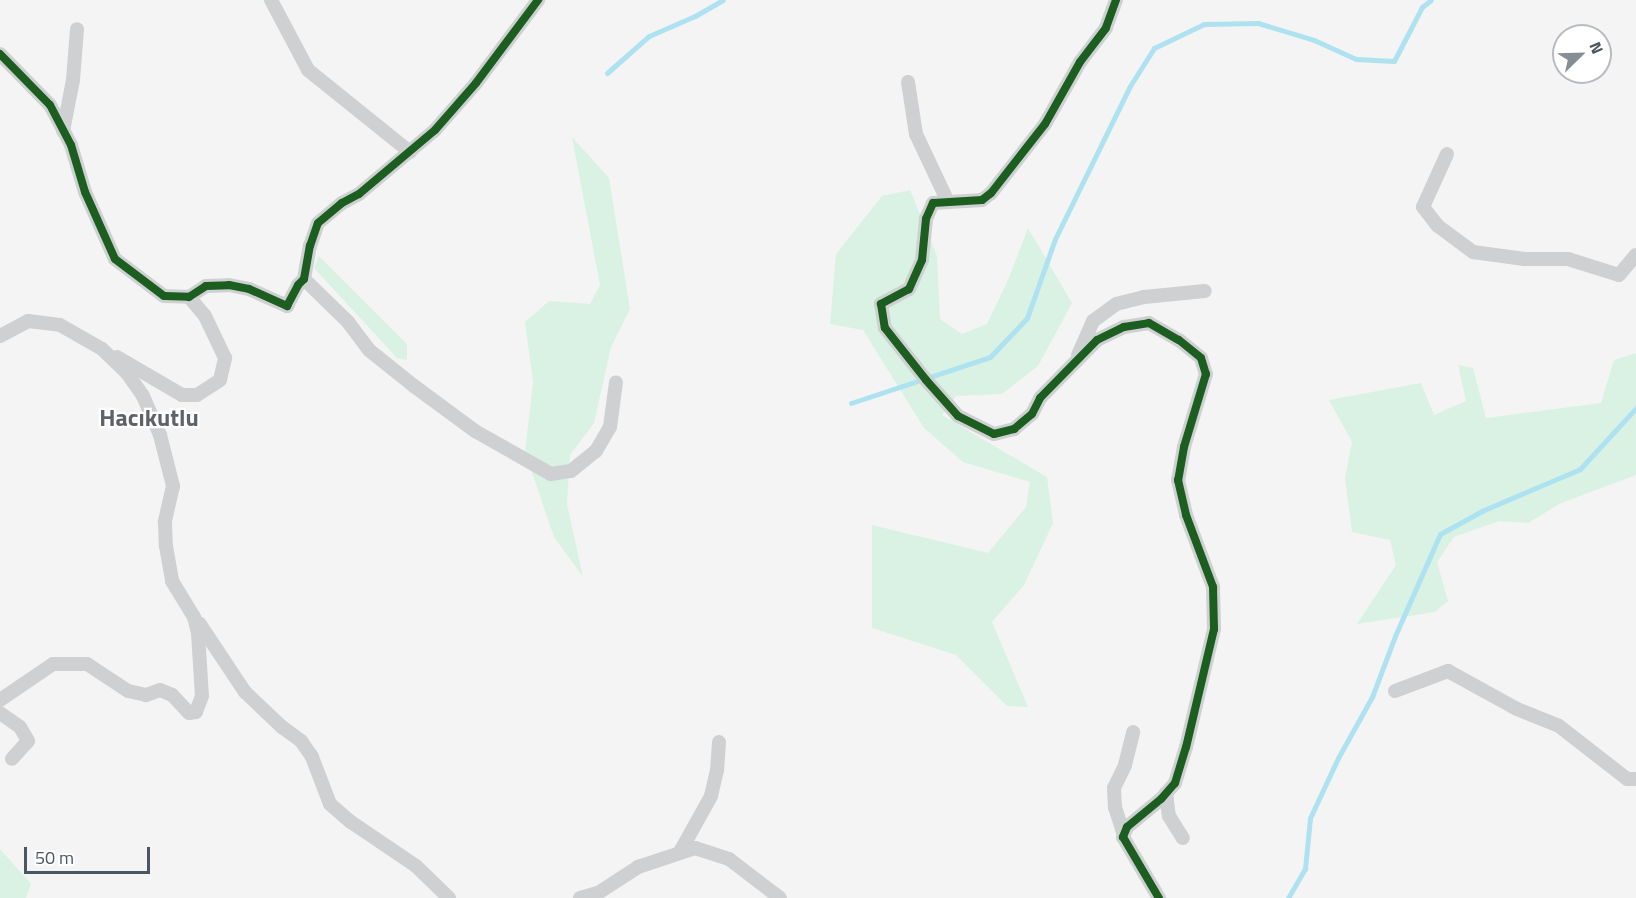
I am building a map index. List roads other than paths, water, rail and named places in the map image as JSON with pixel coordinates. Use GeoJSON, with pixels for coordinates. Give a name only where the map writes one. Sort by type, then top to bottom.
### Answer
{"type":"FeatureCollection","features":[{"type":"Feature","properties":{"kind":"street"},"geometry":{"type":"LineString","coordinates":[[271,0],[308,70],[410,152]]}},
{"type":"Feature","properties":{"kind":"street"},"geometry":{"type":"LineString","coordinates":[[0,54],[50,105],[71,145],[85,192],[115,259],[164,296],[189,297],[206,286],[229,285],[249,290],[287,306],[298,285],[304,279],[310,246],[318,224],[435,130],[476,82],[538,0]]}},
{"type":"Feature","properties":{"kind":"street"},"geometry":{"type":"LineString","coordinates":[[1116,0],[1106,28],[1080,62],[1046,124],[991,193],[982,200],[947,200],[933,203],[926,219],[922,260],[909,289],[881,304],[885,328],[958,416],[994,434],[1014,429],[1032,414],[1041,398],[1097,340],[1124,327],[1149,323],[1179,340],[1201,358],[1206,374],[1184,447],[1178,480],[1186,515],[1214,587],[1214,629],[1186,747],[1175,783],[1135,820],[1124,835]]}},
{"type":"Feature","properties":{"kind":"street"},"geometry":{"type":"LineString","coordinates":[[63,131],[73,80],[76,28]]}},
{"type":"Feature","properties":{"kind":"street"},"geometry":{"type":"LineString","coordinates":[[908,82],[916,134],[947,200]]}},
{"type":"Feature","properties":{"kind":"street"},"geometry":{"type":"LineString","coordinates":[[1447,154],[1423,207],[1438,226],[1473,252],[1525,259],[1568,259],[1619,275],[1636,255]]}},
{"type":"Feature","properties":{"kind":"street"},"geometry":{"type":"LineString","coordinates":[[304,279],[348,322],[369,350],[414,386],[475,431],[551,474],[571,471],[596,451],[610,427],[616,382]]}},
{"type":"Feature","properties":{"kind":"street"},"geometry":{"type":"LineString","coordinates":[[1075,362],[1093,321],[1116,304],[1144,297],[1205,291]]}},
{"type":"Feature","properties":{"kind":"street"},"geometry":{"type":"LineString","coordinates":[[0,336],[28,321],[60,325],[182,395],[197,395],[220,380],[225,358],[205,316],[189,297]]}},
{"type":"Feature","properties":{"kind":"street"},"geometry":{"type":"LineString","coordinates":[[102,349],[127,373],[143,396],[160,435],[173,486],[165,522],[172,581],[194,616],[245,692],[282,727],[301,741],[312,757],[330,804],[351,822],[416,866],[449,898]]}},
{"type":"Feature","properties":{"kind":"street"},"geometry":{"type":"LineString","coordinates":[[0,700],[53,664],[87,664],[129,691],[146,695],[160,690],[171,695],[189,713],[196,712],[202,696],[201,656],[194,616]]}},
{"type":"Feature","properties":{"kind":"street"},"geometry":{"type":"LineString","coordinates":[[1395,691],[1448,670],[1517,709],[1559,726],[1627,779],[1636,779]]}},
{"type":"Feature","properties":{"kind":"street"},"geometry":{"type":"LineString","coordinates":[[0,713],[20,727],[28,741],[12,759]]}},
{"type":"Feature","properties":{"kind":"street"},"geometry":{"type":"LineString","coordinates":[[1133,732],[1125,765],[1114,788],[1115,808],[1124,835],[1159,898]]}},
{"type":"Feature","properties":{"kind":"street"},"geometry":{"type":"LineString","coordinates":[[680,852],[711,796],[717,771],[719,742]]}},
{"type":"Feature","properties":{"kind":"street"},"geometry":{"type":"LineString","coordinates":[[1166,793],[1169,816],[1183,838]]}},
{"type":"Feature","properties":{"kind":"street"},"geometry":{"type":"LineString","coordinates":[[580,898],[598,893],[638,867],[695,848],[729,859],[780,898]]}},
{"type":"Feature","properties":{"kind":"waterway"},"geometry":{"type":"LineString","coordinates":[[607,73],[649,36],[695,16],[723,0]]}},
{"type":"Feature","properties":{"kind":"waterway"},"geometry":{"type":"LineString","coordinates":[[851,403],[990,357],[1027,318],[1055,239],[1130,86],[1154,48],[1204,24],[1258,23],[1314,40],[1356,59],[1394,61],[1422,7],[1431,0]]}},
{"type":"Feature","properties":{"kind":"waterway"},"geometry":{"type":"LineString","coordinates":[[1288,898],[1305,869],[1310,818],[1338,758],[1372,697],[1395,636],[1440,534],[1484,510],[1580,469],[1636,408]]}},
{"type":"Feature","properties":{"kind":"district","name":"Hacıkutlu"},"geometry":{"type":"Point","coordinates":[149,418]}}]}
